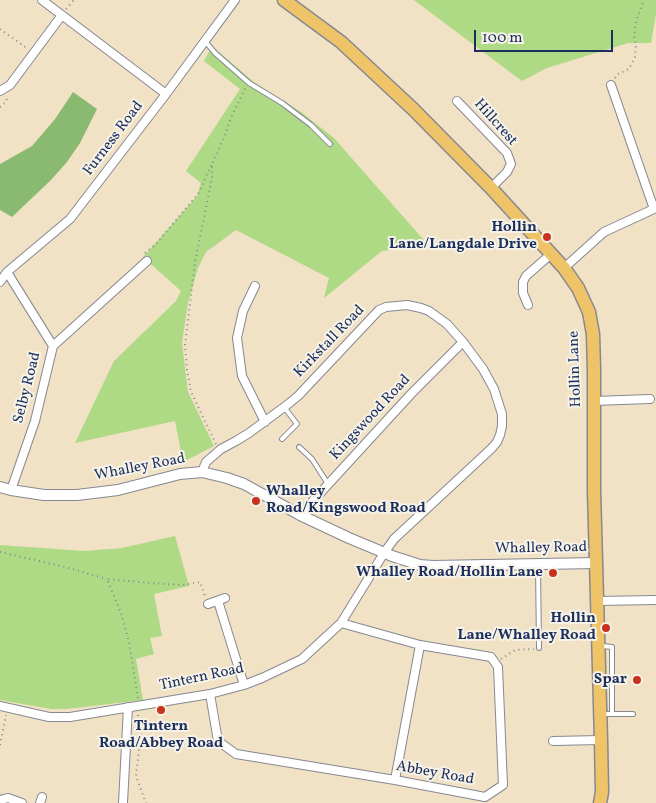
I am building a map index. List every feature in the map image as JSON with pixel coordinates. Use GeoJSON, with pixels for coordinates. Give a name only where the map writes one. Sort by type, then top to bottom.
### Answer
{"type":"FeatureCollection","features":[{"type":"Feature","properties":{"kind":"main road","name":"Hollin Lane"},"geometry":{"type":"LineString","coordinates":[[284,0],[341,42],[413,109],[491,188],[564,268],[578,288],[589,312],[592,334],[594,401],[594,492],[598,641],[606,714],[601,740],[602,792],[600,803]]}},
{"type":"Feature","properties":{"kind":"street"},"geometry":{"type":"LineString","coordinates":[[42,0],[166,94]]}},
{"type":"Feature","properties":{"kind":"street","name":"Furness Road"},"geometry":{"type":"LineString","coordinates":[[0,282],[7,272],[70,219],[236,0]]}},
{"type":"Feature","properties":{"kind":"street"},"geometry":{"type":"LineString","coordinates":[[0,91],[10,85],[62,15]]}},
{"type":"Feature","properties":{"kind":"street"},"geometry":{"type":"LineString","coordinates":[[564,268],[604,232],[655,209],[611,85]]}},
{"type":"Feature","properties":{"kind":"street","name":"Hillcrest"},"geometry":{"type":"LineString","coordinates":[[456,101],[507,153],[511,164],[507,172],[491,188]]}},
{"type":"Feature","properties":{"kind":"street"},"geometry":{"type":"LineString","coordinates":[[528,305],[523,293],[523,282],[526,276],[551,254]]}},
{"type":"Feature","properties":{"kind":"street"},"geometry":{"type":"LineString","coordinates":[[53,346],[147,261]]}},
{"type":"Feature","properties":{"kind":"street","name":"Selby Road"},"geometry":{"type":"LineString","coordinates":[[7,272],[53,346],[35,420],[11,490]]}},
{"type":"Feature","properties":{"kind":"street"},"geometry":{"type":"LineString","coordinates":[[254,286],[243,311],[237,338],[242,376],[265,422]]}},
{"type":"Feature","properties":{"kind":"street","name":"Kirkstall Road"},"geometry":{"type":"LineString","coordinates":[[202,472],[206,462],[219,450],[265,422],[298,396],[379,310],[386,307],[407,305],[429,311],[446,324],[484,369],[494,389],[502,414],[502,426],[497,442],[492,448],[400,533],[384,553]]}},
{"type":"Feature","properties":{"kind":"street","name":"Kingswood Road"},"geometry":{"type":"LineString","coordinates":[[300,514],[411,394],[463,342]]}},
{"type":"Feature","properties":{"kind":"street"},"geometry":{"type":"LineString","coordinates":[[594,401],[650,399]]}},
{"type":"Feature","properties":{"kind":"street","name":"Whalley Road"},"geometry":{"type":"LineString","coordinates":[[0,487],[44,495],[77,495],[118,490],[180,474],[202,472],[244,484],[349,538],[406,561],[432,566],[596,563]]}},
{"type":"Feature","properties":{"kind":"street","name":"Tintern Road"},"geometry":{"type":"LineString","coordinates":[[4,707],[49,717],[70,717],[210,694],[262,678],[302,659],[341,622],[384,553]]}},
{"type":"Feature","properties":{"kind":"street"},"geometry":{"type":"LineString","coordinates":[[208,604],[222,599],[244,685]]}},
{"type":"Feature","properties":{"kind":"street"},"geometry":{"type":"LineString","coordinates":[[597,601],[656,600]]}},
{"type":"Feature","properties":{"kind":"street"},"geometry":{"type":"LineString","coordinates":[[341,622],[420,645],[491,657],[495,662]]}},
{"type":"Feature","properties":{"kind":"street"},"geometry":{"type":"LineString","coordinates":[[395,780],[420,645]]}},
{"type":"Feature","properties":{"kind":"street","name":"Abbey Road"},"geometry":{"type":"LineString","coordinates":[[210,694],[218,741],[236,754],[485,797],[504,785],[498,667],[495,662]]}},
{"type":"Feature","properties":{"kind":"street"},"geometry":{"type":"LineString","coordinates":[[122,803],[128,708]]}},
{"type":"Feature","properties":{"kind":"street"},"geometry":{"type":"LineString","coordinates":[[553,742],[601,740]]}},
{"type":"Feature","properties":{"kind":"street"},"geometry":{"type":"LineString","coordinates":[[0,800],[8,798],[22,803]]}},
{"type":"Feature","properties":{"kind":"lane"},"geometry":{"type":"LineString","coordinates":[[205,41],[215,53],[249,82],[311,125],[330,144]]}},
{"type":"Feature","properties":{"kind":"lane"},"geometry":{"type":"LineString","coordinates":[[282,439],[297,424],[284,407]]}},
{"type":"Feature","properties":{"kind":"lane"},"geometry":{"type":"LineString","coordinates":[[299,447],[312,459],[328,484]]}},
{"type":"Feature","properties":{"kind":"lane"},"geometry":{"type":"LineString","coordinates":[[538,565],[539,648]]}},
{"type":"Feature","properties":{"kind":"lane"},"geometry":{"type":"LineString","coordinates":[[606,714],[634,714]]}},
{"type":"Feature","properties":{"kind":"path"},"geometry":{"type":"LineString","coordinates":[[62,15],[74,0]]}},
{"type":"Feature","properties":{"kind":"path"},"geometry":{"type":"LineString","coordinates":[[611,85],[618,74],[629,69],[634,58],[636,21],[644,0]]}},
{"type":"Feature","properties":{"kind":"path"},"geometry":{"type":"LineString","coordinates":[[0,29],[34,53]]}},
{"type":"Feature","properties":{"kind":"path"},"geometry":{"type":"LineString","coordinates":[[147,261],[143,255],[156,244],[198,194],[230,120],[249,82]]}},
{"type":"Feature","properties":{"kind":"path"},"geometry":{"type":"LineString","coordinates":[[212,164],[212,178],[195,262],[185,345],[191,392],[219,450]]}},
{"type":"Feature","properties":{"kind":"path"},"geometry":{"type":"LineString","coordinates":[[0,552],[65,566],[107,579],[181,585],[200,582],[208,604]]}},
{"type":"Feature","properties":{"kind":"path"},"geometry":{"type":"LineString","coordinates":[[107,579],[129,642],[141,733],[136,776],[146,803]]}},
{"type":"Feature","properties":{"kind":"path"},"geometry":{"type":"LineString","coordinates":[[539,637],[598,641]]}},
{"type":"Feature","properties":{"kind":"path"},"geometry":{"type":"LineString","coordinates":[[495,662],[515,650],[539,648]]}},
{"type":"Feature","properties":{"kind":"path"},"geometry":{"type":"LineString","coordinates":[[0,744],[4,707]]}},
{"type":"Feature","properties":{"kind":"green space"},"geometry":{"type":"Polygon","coordinates":[[[414,0],[656,0],[656,14],[651,43],[628,43],[547,68],[522,81],[414,0]]]}},
{"type":"Feature","properties":{"kind":"green space"},"geometry":{"type":"Polygon","coordinates":[[[212,46],[254,82],[301,112],[334,138],[429,246],[382,251],[324,298],[329,278],[236,230],[206,252],[198,268],[188,303],[182,343],[188,392],[214,446],[183,462],[175,421],[75,443],[114,361],[176,301],[181,291],[143,257],[197,196],[201,183],[186,171],[240,89],[204,61],[212,46]]]}},
{"type":"Feature","properties":{"kind":"green space"},"geometry":{"type":"Polygon","coordinates":[[[73,92],[97,109],[80,143],[67,162],[12,217],[0,210],[0,164],[32,146],[55,119],[73,92]]]}},
{"type":"Feature","properties":{"kind":"green space"},"geometry":{"type":"Polygon","coordinates":[[[175,536],[189,586],[154,594],[162,636],[150,638],[154,654],[136,659],[143,700],[67,709],[51,709],[0,700],[0,545],[84,551],[122,548],[175,536]]]}},
{"type":"Feature","properties":{"kind":"place","name":"Hollin Lane/Langdale Drive"},"geometry":{"type":"Point","coordinates":[547,237]}},
{"type":"Feature","properties":{"kind":"place","name":"Whalley Road/Kingswood Road"},"geometry":{"type":"Point","coordinates":[256,501]}},
{"type":"Feature","properties":{"kind":"place","name":"Whalley Road/Hollin Lane"},"geometry":{"type":"Point","coordinates":[553,573]}},
{"type":"Feature","properties":{"kind":"place","name":"Hollin Lane/Whalley Road"},"geometry":{"type":"Point","coordinates":[606,628]}},
{"type":"Feature","properties":{"kind":"place","name":"Spar"},"geometry":{"type":"Point","coordinates":[637,680]}},
{"type":"Feature","properties":{"kind":"place","name":"Tintern Road/Abbey Road"},"geometry":{"type":"Point","coordinates":[161,710]}}]}
